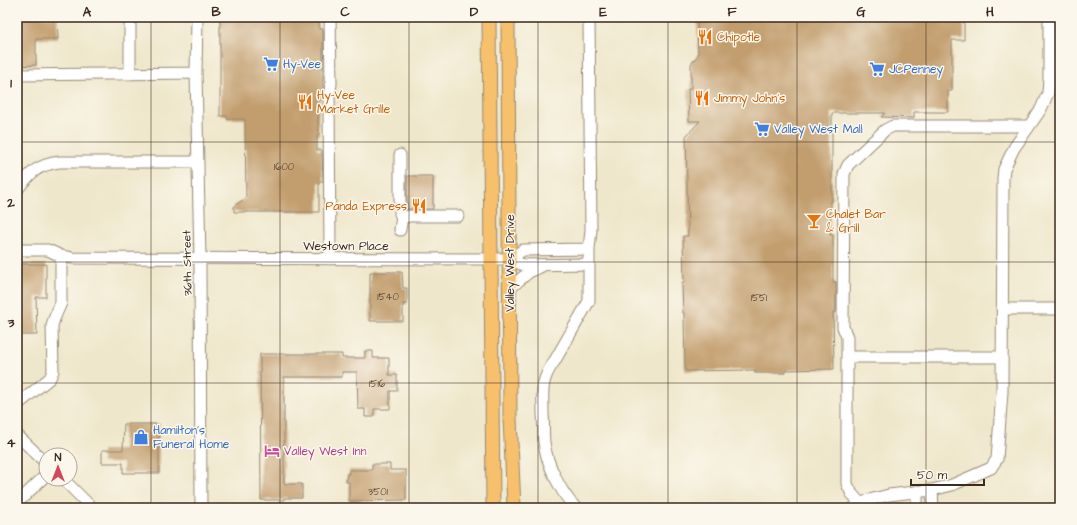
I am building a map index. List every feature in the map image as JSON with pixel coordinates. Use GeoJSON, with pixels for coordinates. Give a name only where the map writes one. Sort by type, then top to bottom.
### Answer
{"type":"FeatureCollection","features":[{"type":"Feature","properties":{"kind":"main road","name":"Valley West Drive"},"geometry":{"type":"LineString","coordinates":[[489,17],[493,508]]}},
{"type":"Feature","properties":{"kind":"main road","name":"Valley West Drive"},"geometry":{"type":"LineString","coordinates":[[508,17],[510,418],[514,508]]}},
{"type":"Feature","properties":{"kind":"street"},"geometry":{"type":"LineString","coordinates":[[130,17],[130,74]]}},
{"type":"Feature","properties":{"kind":"street","name":"36th Street"},"geometry":{"type":"LineString","coordinates":[[197,17],[196,73],[200,259],[201,508]]}},
{"type":"Feature","properties":{"kind":"street"},"geometry":{"type":"LineString","coordinates":[[330,17],[330,259]]}},
{"type":"Feature","properties":{"kind":"street"},"geometry":{"type":"LineString","coordinates":[[576,508],[569,502],[562,491],[549,463],[544,443],[543,391],[544,380],[548,369],[554,362],[589,301],[589,249],[591,230],[589,17]]}},
{"type":"Feature","properties":{"kind":"street"},"geometry":{"type":"LineString","coordinates":[[1028,126],[893,126],[885,130],[848,165],[844,174],[843,320],[843,327],[847,337],[847,484],[857,506],[869,500],[889,495],[932,490],[952,485],[991,468],[997,458],[1002,392],[1003,174],[1007,161],[1014,148],[1041,109],[1048,93],[1049,17]]}},
{"type":"Feature","properties":{"kind":"street"},"geometry":{"type":"LineString","coordinates":[[17,75],[196,73]]}},
{"type":"Feature","properties":{"kind":"street"},"geometry":{"type":"LineString","coordinates":[[400,155],[400,214],[402,216],[400,230]]}},
{"type":"Feature","properties":{"kind":"street"},"geometry":{"type":"LineString","coordinates":[[17,190],[29,175],[48,164],[59,162],[198,162]]}},
{"type":"Feature","properties":{"kind":"street"},"geometry":{"type":"LineString","coordinates":[[402,216],[458,216]]}},
{"type":"Feature","properties":{"kind":"street"},"geometry":{"type":"LineString","coordinates":[[510,259],[523,250],[589,249]]}},
{"type":"Feature","properties":{"kind":"street","name":"Westown Place"},"geometry":{"type":"LineString","coordinates":[[17,250],[48,250],[61,256],[72,258],[510,259]]}},
{"type":"Feature","properties":{"kind":"street"},"geometry":{"type":"LineString","coordinates":[[17,405],[50,378],[53,371],[52,326],[61,303],[61,256]]}},
{"type":"Feature","properties":{"kind":"street"},"geometry":{"type":"LineString","coordinates":[[510,259],[523,265],[589,264]]}},
{"type":"Feature","properties":{"kind":"street"},"geometry":{"type":"LineString","coordinates":[[510,288],[529,272],[545,264]]}},
{"type":"Feature","properties":{"kind":"street"},"geometry":{"type":"LineString","coordinates":[[1002,308],[1060,308]]}},
{"type":"Feature","properties":{"kind":"street"},"geometry":{"type":"LineString","coordinates":[[847,357],[1002,357]]}},
{"type":"Feature","properties":{"kind":"street"},"geometry":{"type":"LineString","coordinates":[[17,434],[38,455]]}},
{"type":"Feature","properties":{"kind":"street"},"geometry":{"type":"LineString","coordinates":[[19,501],[38,483]]}},
{"type":"Feature","properties":{"kind":"street"},"geometry":{"type":"LineString","coordinates":[[71,487],[92,508]]}},
{"type":"Feature","properties":{"kind":"street"},"geometry":{"type":"LineString","coordinates":[[932,490],[933,508]]}},
{"type":"Feature","properties":{"kind":"street"},"geometry":{"type":"LineString","coordinates":[[917,491],[917,508]]}},
{"type":"Feature","properties":{"kind":"building"},"geometry":{"type":"Polygon","coordinates":[[[17,17],[57,17],[58,39],[36,39],[36,65],[17,66],[17,17]]]}},
{"type":"Feature","properties":{"kind":"building"},"geometry":{"type":"Polygon","coordinates":[[[220,17],[319,17],[319,29],[323,29],[323,92],[322,99],[319,99],[319,135],[317,135],[317,150],[322,150],[323,182],[319,182],[319,212],[234,212],[234,206],[246,198],[245,119],[227,119],[227,116],[220,116],[220,17]]]}},
{"type":"Feature","properties":{"kind":"building"},"geometry":{"type":"Polygon","coordinates":[[[697,17],[964,17],[964,40],[952,40],[952,91],[948,91],[948,112],[914,112],[914,118],[881,117],[885,113],[832,113],[832,201],[830,235],[833,235],[833,282],[836,282],[836,312],[833,312],[834,369],[785,370],[785,373],[755,373],[755,370],[685,371],[682,283],[684,283],[683,236],[688,236],[686,136],[700,121],[689,121],[688,89],[691,89],[691,64],[698,55],[697,17]]]}},
{"type":"Feature","properties":{"kind":"building"},"geometry":{"type":"Polygon","coordinates":[[[407,176],[433,176],[433,209],[407,209],[407,176]]]}},
{"type":"Feature","properties":{"kind":"building"},"geometry":{"type":"Polygon","coordinates":[[[17,264],[46,264],[46,297],[36,297],[37,335],[17,335],[17,264]]]}},
{"type":"Feature","properties":{"kind":"building"},"geometry":{"type":"Polygon","coordinates":[[[370,272],[402,272],[403,288],[407,288],[407,304],[403,304],[403,321],[370,321],[370,272]]]}},
{"type":"Feature","properties":{"kind":"building","name":"Valley West Inn"},"geometry":{"type":"Polygon","coordinates":[[[365,351],[373,351],[373,358],[389,358],[389,375],[397,375],[397,391],[390,391],[390,409],[374,409],[374,417],[365,417],[365,409],[358,409],[357,372],[342,372],[342,377],[284,377],[284,484],[302,484],[302,498],[261,500],[260,354],[342,354],[342,358],[365,358],[365,351]]]}},
{"type":"Feature","properties":{"kind":"building","name":"Hamilton's Funeral Home"},"geometry":{"type":"Polygon","coordinates":[[[124,424],[159,424],[159,473],[123,473],[123,463],[102,463],[102,450],[123,450],[124,424]]]}},
{"type":"Feature","properties":{"kind":"building"},"geometry":{"type":"Polygon","coordinates":[[[372,464],[390,464],[390,470],[406,470],[406,500],[349,501],[349,482],[346,482],[349,470],[372,470],[372,464]]]}},
{"type":"Feature","properties":{"kind":"place","name":"Chipotle"},"geometry":{"type":"Point","coordinates":[705,37]}},
{"type":"Feature","properties":{"kind":"place","name":"Hy-Vee"},"geometry":{"type":"Point","coordinates":[271,64]}},
{"type":"Feature","properties":{"kind":"place","name":"JCPenney"},"geometry":{"type":"Point","coordinates":[877,69]}},
{"type":"Feature","properties":{"kind":"place","name":"Jimmy John's"},"geometry":{"type":"Point","coordinates":[702,98]}},
{"type":"Feature","properties":{"kind":"place","name":"Hy-Vee Market Grille"},"geometry":{"type":"Point","coordinates":[305,102]}},
{"type":"Feature","properties":{"kind":"place","name":"Valley West Mall"},"geometry":{"type":"Point","coordinates":[762,129]}},
{"type":"Feature","properties":{"kind":"place","name":"Panda Express"},"geometry":{"type":"Point","coordinates":[419,206]}},
{"type":"Feature","properties":{"kind":"place","name":"Chalet Bar & Grill"},"geometry":{"type":"Point","coordinates":[814,221]}},
{"type":"Feature","properties":{"kind":"place","name":"Hamilton's Funeral Home"},"geometry":{"type":"Point","coordinates":[141,437]}},
{"type":"Feature","properties":{"kind":"place","name":"Valley West Inn"},"geometry":{"type":"Point","coordinates":[272,451]}}]}
